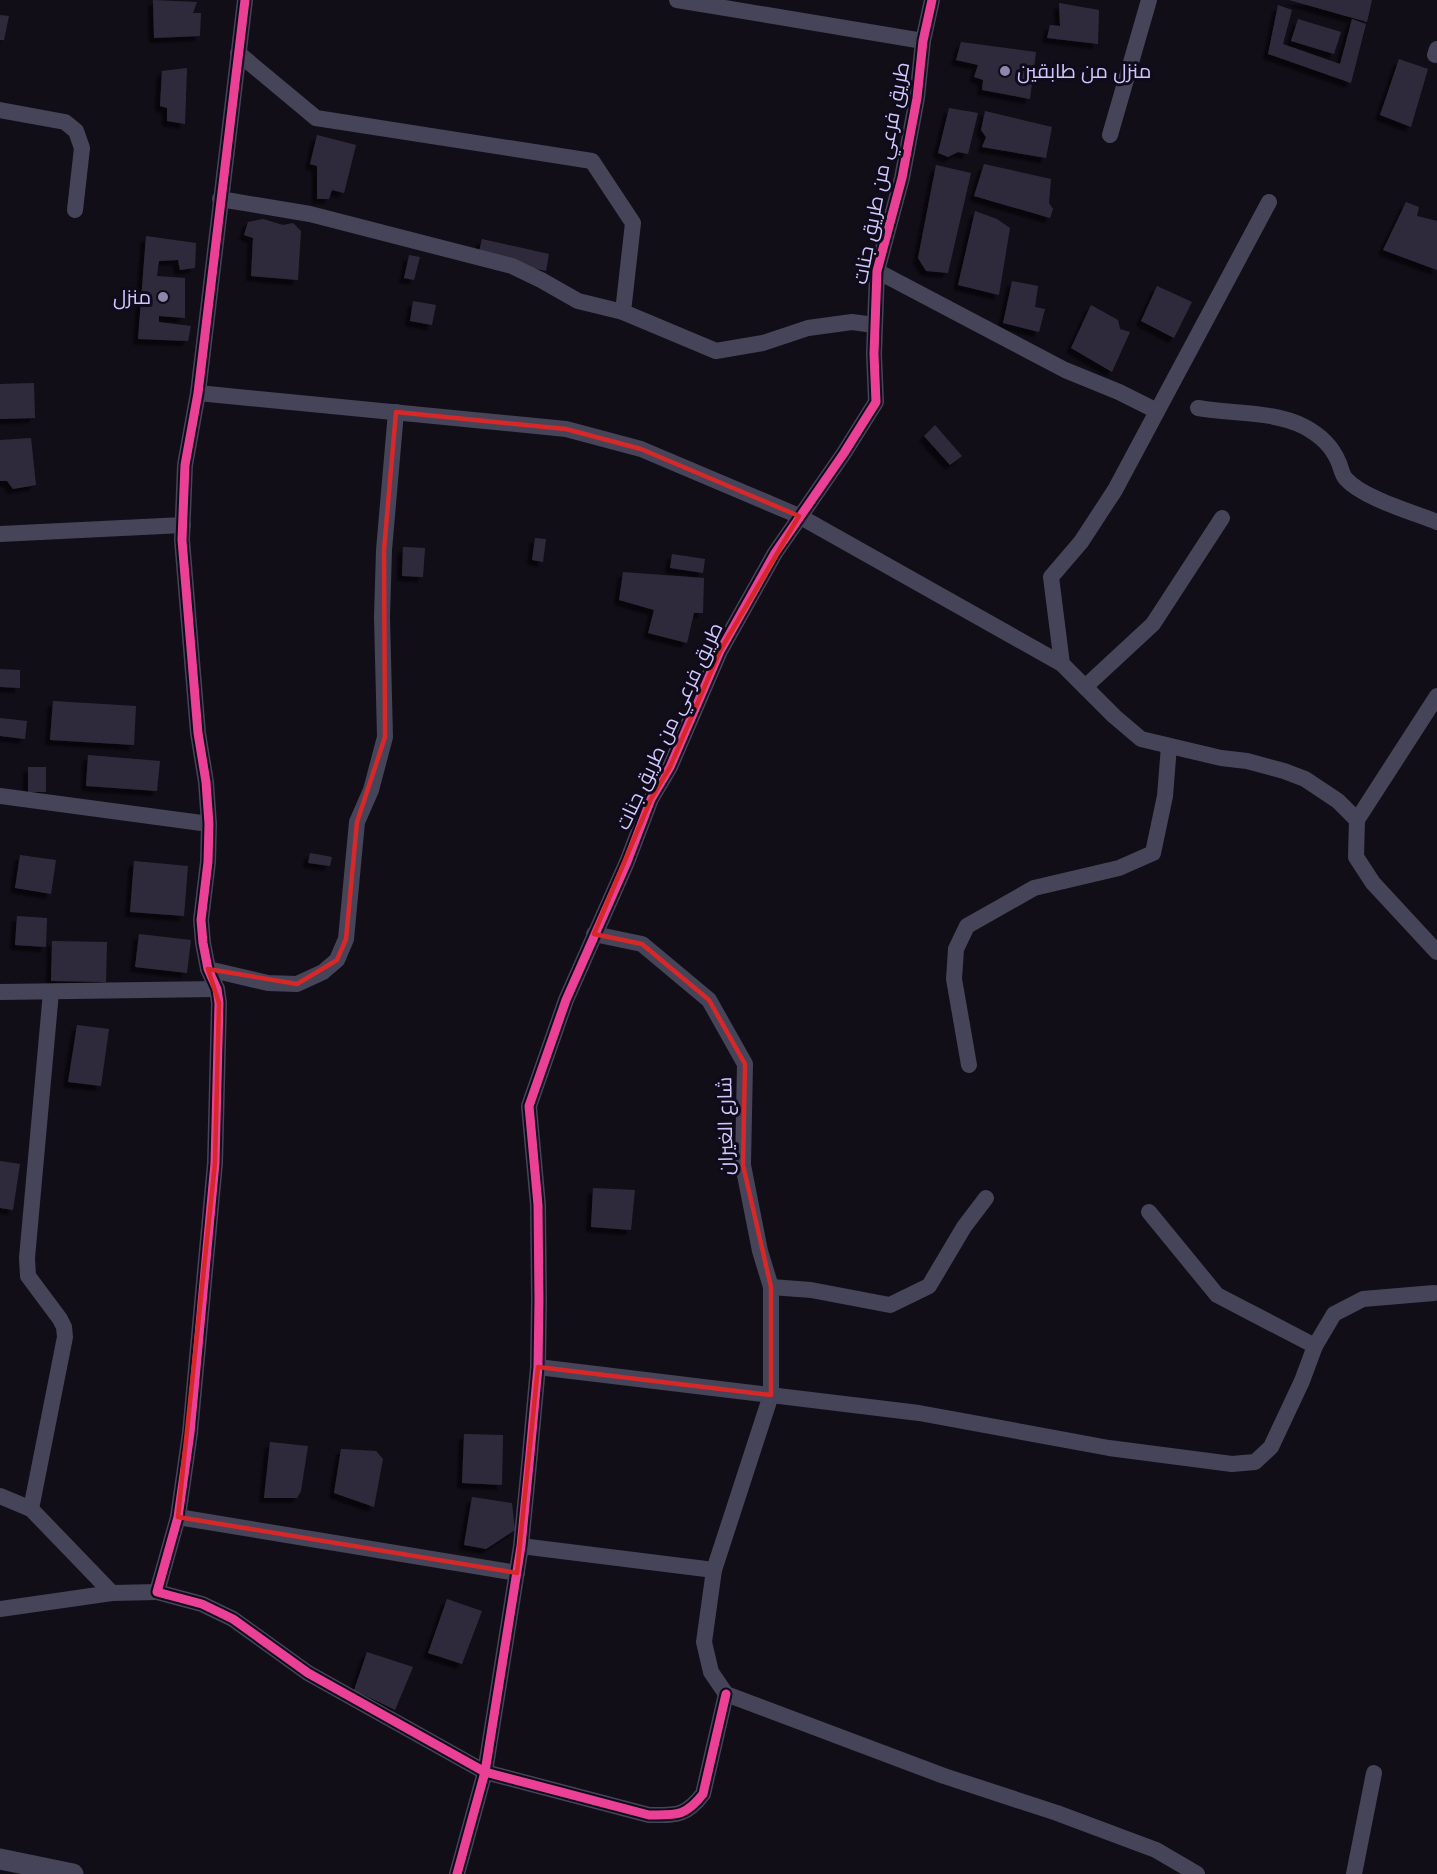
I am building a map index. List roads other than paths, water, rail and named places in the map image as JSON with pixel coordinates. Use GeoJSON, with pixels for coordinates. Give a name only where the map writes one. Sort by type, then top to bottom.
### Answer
{"type":"FeatureCollection","features":[{"type":"Feature","properties":{"kind":"street"},"geometry":{"type":"LineString","coordinates":[[157,1592],[178,1517],[191,1422],[215,1163],[219,1004],[217,989],[208,969],[202,943],[201,920],[208,862],[209,824],[206,782],[198,733],[183,525],[185,465],[198,393],[245,0]]}},
{"type":"Feature","properties":{"kind":"street"},"geometry":{"type":"LineString","coordinates":[[677,0],[923,41]]}},
{"type":"Feature","properties":{"kind":"street","name":"طريق فرعي من طريق جنات"},"geometry":{"type":"LineString","coordinates":[[457,1874],[485,1772],[517,1573],[538,1367],[538,1205],[529,1106],[566,1000],[627,862],[651,799],[670,767],[720,651],[775,554],[876,402],[874,325],[877,271],[902,178],[917,98],[923,41],[932,0]]}},
{"type":"Feature","properties":{"kind":"street"},"geometry":{"type":"LineString","coordinates":[[1110,135],[1149,0]]}},
{"type":"Feature","properties":{"kind":"street"},"geometry":{"type":"LineString","coordinates":[[238,53],[315,118],[592,161],[633,223],[622,312]]}},
{"type":"Feature","properties":{"kind":"street"},"geometry":{"type":"LineString","coordinates":[[0,111],[65,122],[76,131],[82,148],[75,210]]}},
{"type":"Feature","properties":{"kind":"street"},"geometry":{"type":"LineString","coordinates":[[220,199],[310,214],[512,266],[578,301],[622,312],[716,351],[763,343],[808,328],[852,322],[874,325]]}},
{"type":"Feature","properties":{"kind":"street"},"geometry":{"type":"LineString","coordinates":[[1062,664],[1051,577],[1081,542],[1115,490],[1269,202]]}},
{"type":"Feature","properties":{"kind":"street"},"geometry":{"type":"LineString","coordinates":[[877,271],[1065,370],[1119,392],[1157,411]]}},
{"type":"Feature","properties":{"kind":"street"},"geometry":{"type":"LineString","coordinates":[[198,393],[566,429],[641,449],[800,516],[1062,664],[1114,716],[1141,739],[1221,758],[1247,760],[1305,779],[1338,801],[1357,820]]}},
{"type":"Feature","properties":{"kind":"street"},"geometry":{"type":"LineString","coordinates":[[1198,408],[1222,413],[1284,418],[1305,427],[1324,439],[1334,453],[1344,478],[1355,488],[1437,522]]}},
{"type":"Feature","properties":{"kind":"street"},"geometry":{"type":"LineString","coordinates":[[208,969],[268,983],[297,984],[323,972],[337,960],[346,939],[357,822],[373,783],[386,737],[382,617],[384,561],[396,412]]}},
{"type":"Feature","properties":{"kind":"street"},"geometry":{"type":"LineString","coordinates":[[1085,687],[1153,624],[1222,518]]}},
{"type":"Feature","properties":{"kind":"street"},"geometry":{"type":"LineString","coordinates":[[0,534],[183,525]]}},
{"type":"Feature","properties":{"kind":"street"},"geometry":{"type":"LineString","coordinates":[[1437,696],[1357,820],[1356,857],[1373,883],[1437,952]]}},
{"type":"Feature","properties":{"kind":"street"},"geometry":{"type":"LineString","coordinates":[[969,1065],[954,979],[956,949],[968,926],[1034,888],[1119,868],[1153,853],[1165,796],[1169,746]]}},
{"type":"Feature","properties":{"kind":"street"},"geometry":{"type":"LineString","coordinates":[[0,796],[209,824]]}},
{"type":"Feature","properties":{"kind":"street","name":"شارع الغيران"},"geometry":{"type":"LineString","coordinates":[[594,934],[642,944],[709,1000],[745,1064],[743,1165],[760,1251],[771,1287],[771,1395],[714,1570],[704,1642],[711,1672],[726,1695]]}},
{"type":"Feature","properties":{"kind":"street"},"geometry":{"type":"LineString","coordinates":[[0,992],[217,989]]}},
{"type":"Feature","properties":{"kind":"street"},"geometry":{"type":"LineString","coordinates":[[31,1509],[64,1336],[64,1326],[28,1276],[27,1258],[51,992]]}},
{"type":"Feature","properties":{"kind":"street"},"geometry":{"type":"LineString","coordinates":[[771,1287],[811,1290],[890,1305],[928,1286],[964,1227],[987,1198]]}},
{"type":"Feature","properties":{"kind":"street"},"geometry":{"type":"LineString","coordinates":[[1149,1212],[1217,1295],[1315,1346]]}},
{"type":"Feature","properties":{"kind":"street"},"geometry":{"type":"LineString","coordinates":[[538,1367],[919,1413],[1109,1448],[1232,1464],[1255,1462],[1271,1447],[1302,1381],[1315,1346],[1334,1314],[1363,1299],[1434,1293]]}},
{"type":"Feature","properties":{"kind":"street"},"geometry":{"type":"LineString","coordinates":[[0,1496],[31,1509],[112,1593]]}},
{"type":"Feature","properties":{"kind":"street"},"geometry":{"type":"LineString","coordinates":[[178,1517],[517,1573]]}},
{"type":"Feature","properties":{"kind":"street"},"geometry":{"type":"LineString","coordinates":[[521,1546],[714,1570]]}},
{"type":"Feature","properties":{"kind":"street"},"geometry":{"type":"LineString","coordinates":[[0,1609],[112,1593],[157,1592],[202,1604],[233,1619],[308,1673],[485,1772],[649,1815],[676,1815],[693,1807],[703,1794],[726,1695],[944,1776],[1057,1813],[1156,1851],[1197,1874]]}},
{"type":"Feature","properties":{"kind":"street"},"geometry":{"type":"LineString","coordinates":[[1354,1874],[1374,1773]]}},
{"type":"Feature","properties":{"kind":"street"},"geometry":{"type":"LineString","coordinates":[[0,1859],[73,1874]]}},
{"type":"Feature","properties":{"kind":"place","name":"منزل من طابقين"},"geometry":{"type":"Point","coordinates":[1005,71]}},
{"type":"Feature","properties":{"kind":"place","name":"منزل"},"geometry":{"type":"Point","coordinates":[163,297]}}]}
